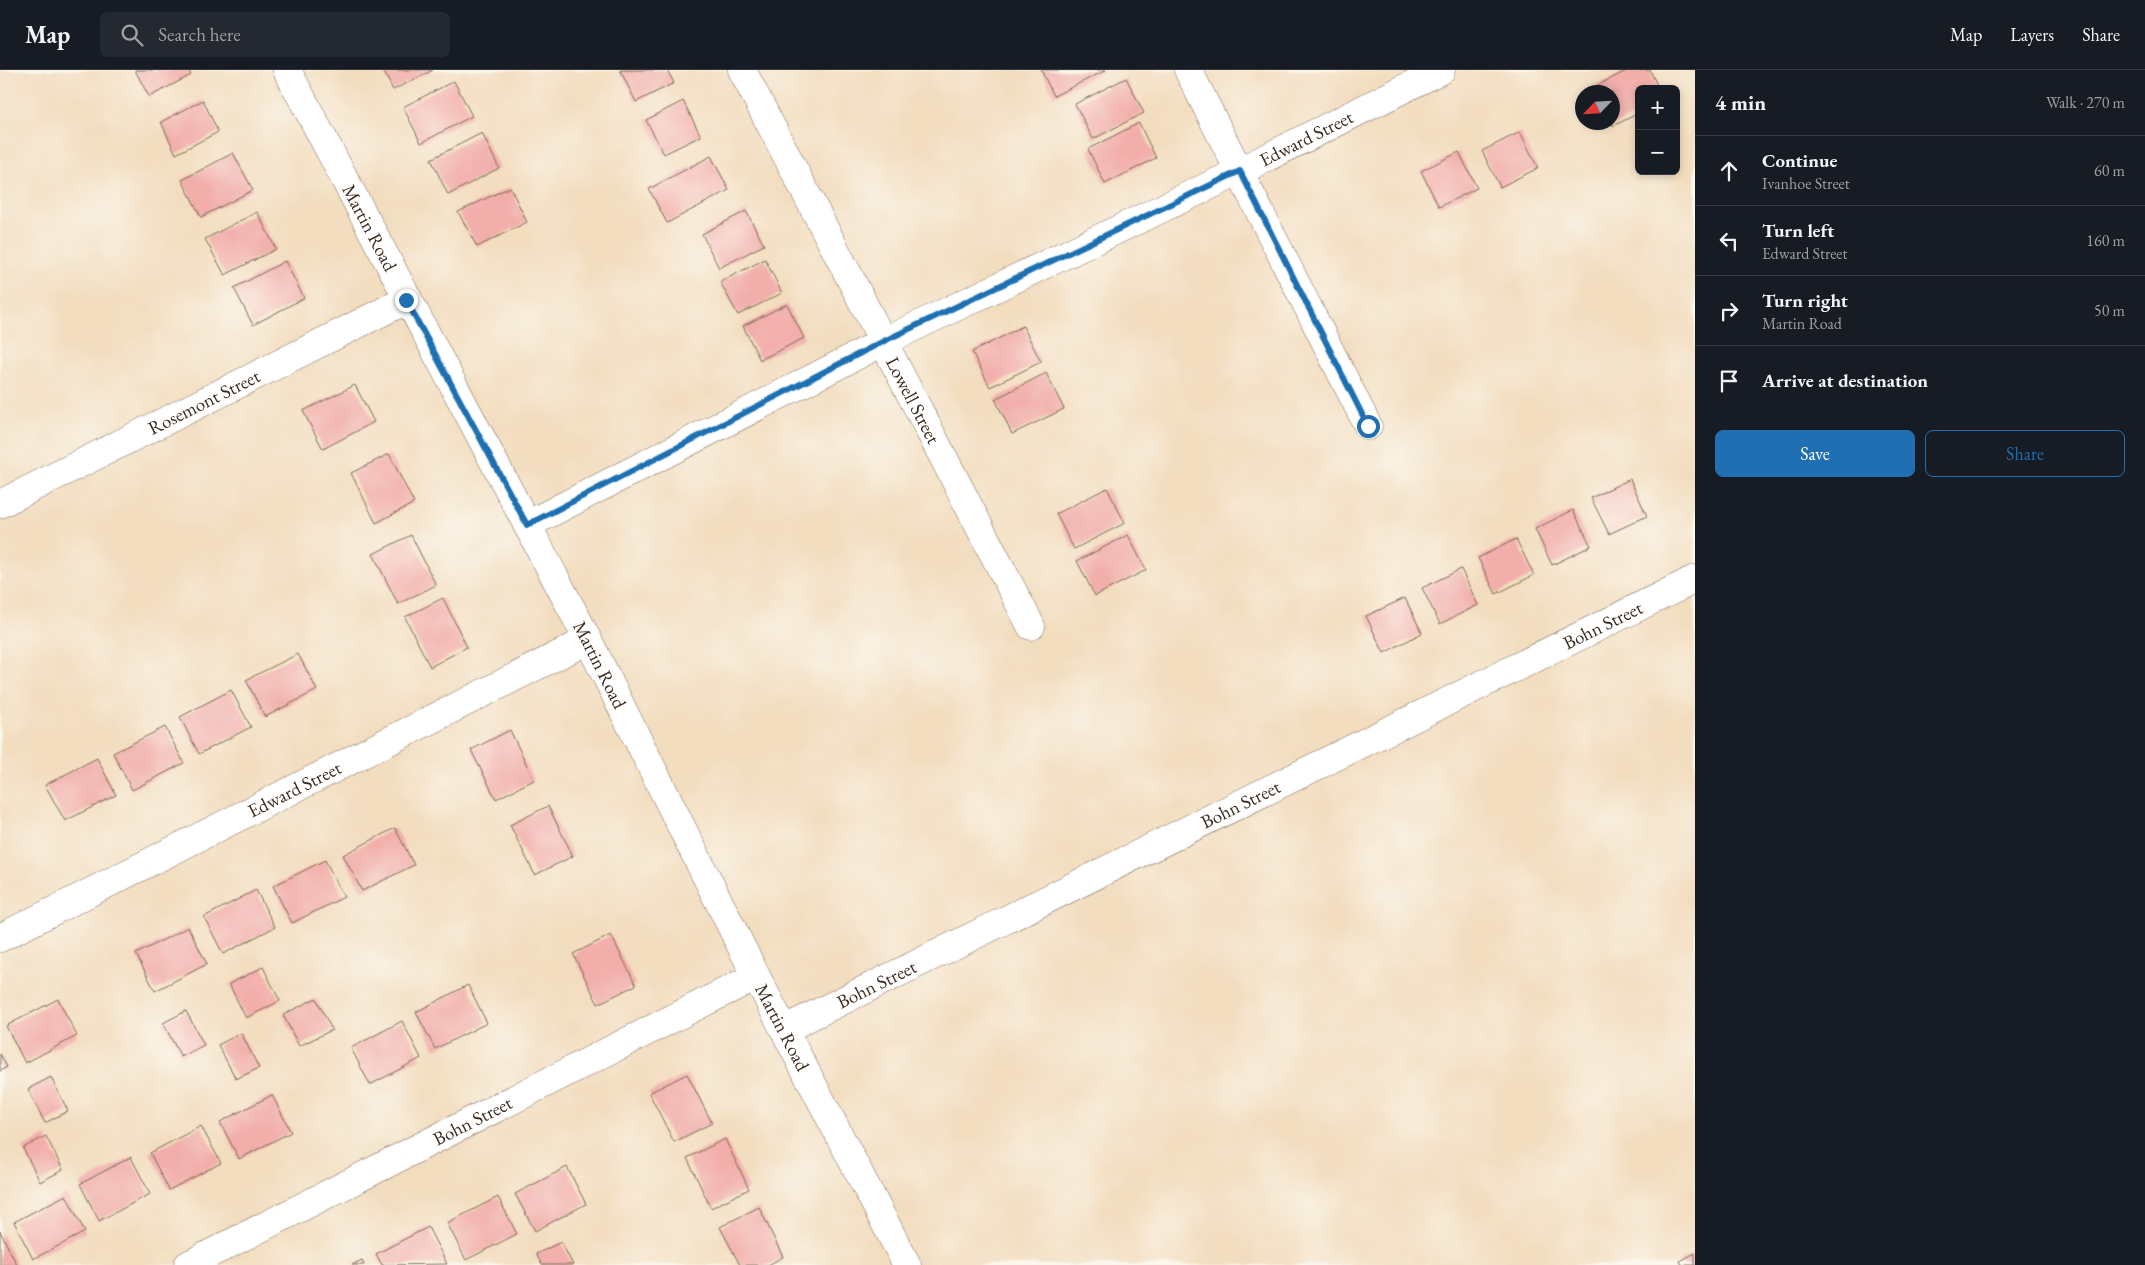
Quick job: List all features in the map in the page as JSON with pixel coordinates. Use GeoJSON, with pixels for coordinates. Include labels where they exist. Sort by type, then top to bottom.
{"type":"FeatureCollection","features":[{"type":"Feature","properties":{"kind":"street","name":"Martin Road"},"geometry":{"type":"LineString","coordinates":[[287,70],[406,300],[588,640],[756,976],[907,1265]]}},
{"type":"Feature","properties":{"kind":"street","name":"Lowell Street"},"geometry":{"type":"LineString","coordinates":[[742,70],[1031,626]]}},
{"type":"Feature","properties":{"kind":"street"},"geometry":{"type":"LineString","coordinates":[[1188,70],[1368,426]]}},
{"type":"Feature","properties":{"kind":"street","name":"Edward Street"},"geometry":{"type":"LineString","coordinates":[[527,525],[882,342],[1240,171],[1441,70]]}},
{"type":"Feature","properties":{"kind":"street","name":"Rosemont Street"},"geometry":{"type":"LineString","coordinates":[[0,504],[406,300]]}},
{"type":"Feature","properties":{"kind":"street","name":"Bohn Street"},"geometry":{"type":"LineString","coordinates":[[785,1030],[1695,579]]}},
{"type":"Feature","properties":{"kind":"street","name":"Edward Street"},"geometry":{"type":"LineString","coordinates":[[0,938],[588,640]]}},
{"type":"Feature","properties":{"kind":"street","name":"Bohn Street"},"geometry":{"type":"LineString","coordinates":[[188,1265],[756,976]]}},
{"type":"Feature","properties":{"kind":"building"},"geometry":{"type":"Polygon","coordinates":[[[135,70],[188,70],[191,75],[149,97],[135,70]]]}},
{"type":"Feature","properties":{"kind":"building"},"geometry":{"type":"Polygon","coordinates":[[[383,70],[433,70],[393,90],[383,70]]]}},
{"type":"Feature","properties":{"kind":"building"},"geometry":{"type":"Polygon","coordinates":[[[620,70],[667,70],[674,83],[636,102],[620,70]]]}},
{"type":"Feature","properties":{"kind":"building"},"geometry":{"type":"Polygon","coordinates":[[[1041,70],[1106,70],[1054,96],[1041,70]]]}},
{"type":"Feature","properties":{"kind":"building"},"geometry":{"type":"Polygon","coordinates":[[[1628,70],[1650,70],[1657,85],[1635,85],[1635,115],[1620,122],[1620,85],[1598,85],[1628,70]]]}},
{"type":"Feature","properties":{"kind":"building"},"geometry":{"type":"Polygon","coordinates":[[[1126,78],[1144,113],[1093,139],[1075,104],[1126,78]]]}},
{"type":"Feature","properties":{"kind":"building"},"geometry":{"type":"Polygon","coordinates":[[[454,81],[472,116],[421,143],[403,107],[454,81]]]}},
{"type":"Feature","properties":{"kind":"building"},"geometry":{"type":"Polygon","coordinates":[[[203,100],[218,132],[176,154],[161,122],[203,100]]]}},
{"type":"Feature","properties":{"kind":"building"},"geometry":{"type":"Polygon","coordinates":[[[683,101],[701,136],[664,154],[646,120],[683,101]]]}},
{"type":"Feature","properties":{"kind":"building"},"geometry":{"type":"Polygon","coordinates":[[[1139,123],[1156,158],[1105,184],[1088,149],[1139,123]]]}},
{"type":"Feature","properties":{"kind":"building"},"geometry":{"type":"Polygon","coordinates":[[[1520,132],[1538,168],[1500,187],[1482,151],[1520,132]]]}},
{"type":"Feature","properties":{"kind":"building"},"geometry":{"type":"Polygon","coordinates":[[[482,133],[499,168],[448,195],[431,159],[482,133]]]}},
{"type":"Feature","properties":{"kind":"building"},"geometry":{"type":"Polygon","coordinates":[[[1459,152],[1477,188],[1439,207],[1421,171],[1459,152]]]}},
{"type":"Feature","properties":{"kind":"building"},"geometry":{"type":"Polygon","coordinates":[[[233,153],[253,190],[201,217],[182,180],[233,153]]]}},
{"type":"Feature","properties":{"kind":"building"},"geometry":{"type":"Polygon","coordinates":[[[711,156],[729,190],[667,223],[649,189],[711,156]]]}},
{"type":"Feature","properties":{"kind":"building"},"geometry":{"type":"Polygon","coordinates":[[[510,187],[527,222],[477,247],[458,212],[510,187]]]}},
{"type":"Feature","properties":{"kind":"building"},"geometry":{"type":"Polygon","coordinates":[[[746,211],[764,245],[719,268],[702,234],[746,211]]]}},
{"type":"Feature","properties":{"kind":"building"},"geometry":{"type":"Polygon","coordinates":[[[257,212],[276,249],[225,275],[205,239],[257,212]]]}},
{"type":"Feature","properties":{"kind":"building"},"geometry":{"type":"Polygon","coordinates":[[[765,259],[782,293],[738,315],[720,282],[765,259]]]}},
{"type":"Feature","properties":{"kind":"building"},"geometry":{"type":"Polygon","coordinates":[[[285,261],[304,298],[253,325],[234,288],[285,261]]]}},
{"type":"Feature","properties":{"kind":"building"},"geometry":{"type":"Polygon","coordinates":[[[787,304],[804,338],[760,360],[743,326],[787,304]]]}},
{"type":"Feature","properties":{"kind":"building"},"geometry":{"type":"Polygon","coordinates":[[[1023,326],[1041,362],[990,387],[972,352],[1023,326]]]}},
{"type":"Feature","properties":{"kind":"building"},"geometry":{"type":"Polygon","coordinates":[[[1046,373],[1064,409],[1012,434],[995,399],[1046,373]]]}},
{"type":"Feature","properties":{"kind":"building"},"geometry":{"type":"Polygon","coordinates":[[[355,385],[374,422],[323,449],[303,411],[355,385]]]}},
{"type":"Feature","properties":{"kind":"building"},"geometry":{"type":"Polygon","coordinates":[[[389,454],[414,503],[376,523],[351,473],[389,454]]]}},
{"type":"Feature","properties":{"kind":"building"},"geometry":{"type":"Polygon","coordinates":[[[1630,479],[1647,516],[1609,534],[1591,498],[1630,479]]]}},
{"type":"Feature","properties":{"kind":"building"},"geometry":{"type":"Polygon","coordinates":[[[1107,488],[1125,523],[1074,549],[1056,514],[1107,488]]]}},
{"type":"Feature","properties":{"kind":"building"},"geometry":{"type":"Polygon","coordinates":[[[1573,510],[1591,546],[1552,565],[1535,529],[1573,510]]]}},
{"type":"Feature","properties":{"kind":"building"},"geometry":{"type":"Polygon","coordinates":[[[411,535],[436,585],[398,604],[373,554],[411,535]]]}},
{"type":"Feature","properties":{"kind":"building"},"geometry":{"type":"Polygon","coordinates":[[[1128,535],[1146,570],[1095,596],[1077,561],[1128,535]]]}},
{"type":"Feature","properties":{"kind":"building"},"geometry":{"type":"Polygon","coordinates":[[[1516,539],[1534,575],[1496,594],[1478,558],[1516,539]]]}},
{"type":"Feature","properties":{"kind":"building"},"geometry":{"type":"Polygon","coordinates":[[[1461,569],[1478,605],[1440,624],[1422,588],[1461,569]]]}},
{"type":"Feature","properties":{"kind":"building"},"geometry":{"type":"Polygon","coordinates":[[[443,598],[467,647],[430,667],[405,617],[443,598]]]}},
{"type":"Feature","properties":{"kind":"building"},"geometry":{"type":"Polygon","coordinates":[[[1405,598],[1422,633],[1384,653],[1366,616],[1405,598]]]}},
{"type":"Feature","properties":{"kind":"building"},"geometry":{"type":"Polygon","coordinates":[[[298,654],[317,690],[265,717],[246,680],[298,654]]]}},
{"type":"Feature","properties":{"kind":"building"},"geometry":{"type":"Polygon","coordinates":[[[231,690],[251,727],[199,754],[180,717],[231,690]]]}},
{"type":"Feature","properties":{"kind":"building"},"geometry":{"type":"Polygon","coordinates":[[[165,727],[184,763],[132,790],[113,753],[165,727]]]}},
{"type":"Feature","properties":{"kind":"building"},"geometry":{"type":"Polygon","coordinates":[[[510,730],[534,780],[496,799],[471,750],[510,730]]]}},
{"type":"Feature","properties":{"kind":"building"},"geometry":{"type":"Polygon","coordinates":[[[97,758],[116,795],[65,821],[45,785],[97,758]]]}},
{"type":"Feature","properties":{"kind":"building"},"geometry":{"type":"Polygon","coordinates":[[[548,806],[573,856],[535,875],[510,825],[548,806]]]}},
{"type":"Feature","properties":{"kind":"building"},"geometry":{"type":"Polygon","coordinates":[[[395,828],[414,865],[362,891],[343,855],[395,828]]]}},
{"type":"Feature","properties":{"kind":"building"},"geometry":{"type":"Polygon","coordinates":[[[325,860],[344,897],[292,923],[273,886],[325,860]]]}},
{"type":"Feature","properties":{"kind":"building"},"geometry":{"type":"Polygon","coordinates":[[[256,890],[275,927],[223,954],[204,917],[256,890]]]}},
{"type":"Feature","properties":{"kind":"building"},"geometry":{"type":"Polygon","coordinates":[[[188,927],[207,964],[155,991],[136,954],[188,927]]]}},
{"type":"Feature","properties":{"kind":"building"},"geometry":{"type":"Polygon","coordinates":[[[611,935],[636,985],[598,1004],[573,954],[611,935]]]}},
{"type":"Feature","properties":{"kind":"building"},"geometry":{"type":"Polygon","coordinates":[[[263,967],[280,1001],[246,1018],[229,984],[263,967]]]}},
{"type":"Feature","properties":{"kind":"building"},"geometry":{"type":"Polygon","coordinates":[[[468,985],[487,1023],[435,1049],[416,1012],[468,985]]]}},
{"type":"Feature","properties":{"kind":"building"},"geometry":{"type":"Polygon","coordinates":[[[316,998],[332,1030],[299,1046],[283,1015],[316,998]]]}},
{"type":"Feature","properties":{"kind":"building"},"geometry":{"type":"Polygon","coordinates":[[[58,999],[77,1036],[25,1063],[6,1026],[58,999]]]}},
{"type":"Feature","properties":{"kind":"building"},"geometry":{"type":"Polygon","coordinates":[[[186,1011],[204,1045],[181,1057],[163,1023],[186,1011]]]}},
{"type":"Feature","properties":{"kind":"building"},"geometry":{"type":"Polygon","coordinates":[[[402,1021],[421,1058],[370,1085],[351,1048],[402,1021]]]}},
{"type":"Feature","properties":{"kind":"building"},"geometry":{"type":"Polygon","coordinates":[[[241,1033],[259,1068],[236,1079],[218,1045],[241,1033]]]}},
{"type":"Feature","properties":{"kind":"building"},"geometry":{"type":"Polygon","coordinates":[[[0,1054],[7,1067],[0,1071],[0,1054]]]}},
{"type":"Feature","properties":{"kind":"building"},"geometry":{"type":"Polygon","coordinates":[[[687,1074],[712,1123],[674,1142],[649,1093],[687,1074]]]}},
{"type":"Feature","properties":{"kind":"building"},"geometry":{"type":"Polygon","coordinates":[[[51,1077],[68,1111],[45,1123],[28,1089],[51,1077]]]}},
{"type":"Feature","properties":{"kind":"building"},"geometry":{"type":"Polygon","coordinates":[[[272,1095],[291,1132],[239,1159],[220,1122],[272,1095]]]}},
{"type":"Feature","properties":{"kind":"building"},"geometry":{"type":"Polygon","coordinates":[[[201,1126],[221,1163],[169,1190],[150,1153],[201,1126]]]}},
{"type":"Feature","properties":{"kind":"building"},"geometry":{"type":"Polygon","coordinates":[[[46,1136],[63,1170],[40,1182],[23,1148],[46,1136]]]}},
{"type":"Feature","properties":{"kind":"building"},"geometry":{"type":"Polygon","coordinates":[[[725,1139],[749,1189],[711,1208],[687,1158],[725,1139]]]}},
{"type":"Feature","properties":{"kind":"building"},"geometry":{"type":"Polygon","coordinates":[[[131,1157],[150,1194],[99,1221],[80,1184],[131,1157]]]}},
{"type":"Feature","properties":{"kind":"building"},"geometry":{"type":"Polygon","coordinates":[[[567,1167],[586,1204],[535,1231],[515,1194],[567,1167]]]}},
{"type":"Feature","properties":{"kind":"building"},"geometry":{"type":"Polygon","coordinates":[[[66,1195],[85,1232],[33,1259],[14,1222],[66,1195]]]}},
{"type":"Feature","properties":{"kind":"building"},"geometry":{"type":"Polygon","coordinates":[[[498,1197],[517,1234],[466,1260],[447,1223],[498,1197]]]}},
{"type":"Feature","properties":{"kind":"building"},"geometry":{"type":"Polygon","coordinates":[[[759,1207],[783,1257],[768,1265],[740,1265],[720,1227],[759,1207]]]}},
{"type":"Feature","properties":{"kind":"building"},"geometry":{"type":"Polygon","coordinates":[[[428,1227],[447,1264],[382,1265],[376,1254],[428,1227]]]}},
{"type":"Feature","properties":{"kind":"building"},"geometry":{"type":"Polygon","coordinates":[[[0,1231],[17,1265],[0,1265],[0,1231]]]}},
{"type":"Feature","properties":{"kind":"building"},"geometry":{"type":"Polygon","coordinates":[[[561,1242],[573,1265],[542,1265],[536,1254],[561,1242]]]}},
{"type":"Feature","properties":{"kind":"building"},"geometry":{"type":"Polygon","coordinates":[[[1695,1253],[1695,1265],[1682,1265],[1680,1261],[1695,1253]]]}},
{"type":"Feature","properties":{"kind":"building"},"geometry":{"type":"Polygon","coordinates":[[[362,1260],[364,1265],[352,1265],[362,1260]]]}},
{"type":"Feature","properties":{"kind":"route"},"geometry":{"type":"LineString","coordinates":[[406,300],[527,525],[882,342],[1240,171],[1368,426]]}}]}
